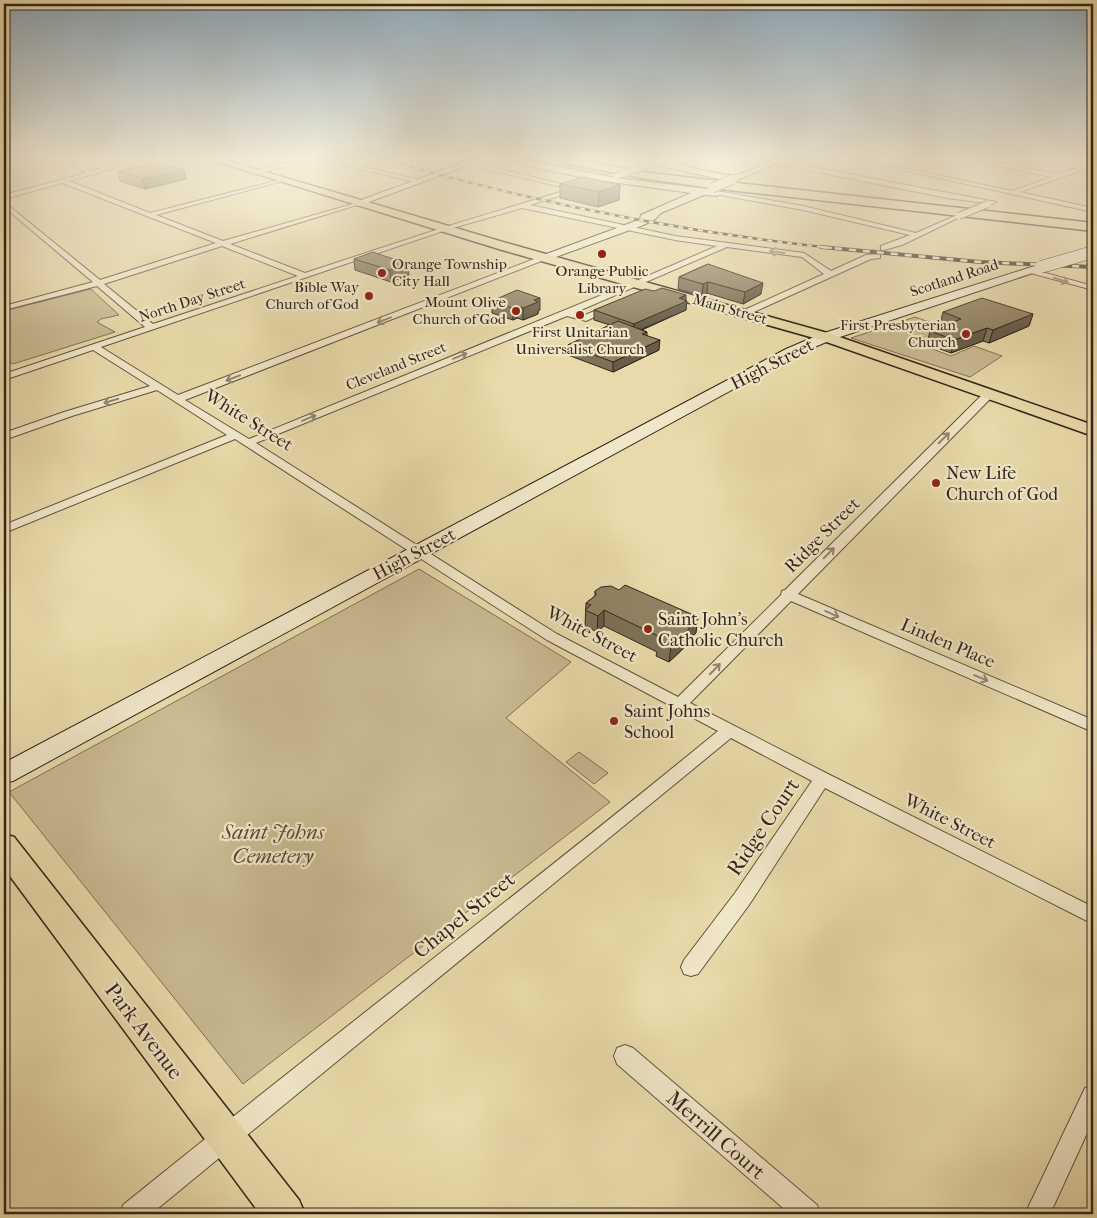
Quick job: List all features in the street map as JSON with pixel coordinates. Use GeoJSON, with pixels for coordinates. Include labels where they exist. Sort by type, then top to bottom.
{"type":"FeatureCollection","features":[{"type":"Feature","properties":{"kind":"highway"},"geometry":{"type":"LineString","coordinates":[[982,217],[1093,228]]}},
{"type":"Feature","properties":{"kind":"highway"},"geometry":{"type":"LineString","coordinates":[[996,217],[1093,228]]}},
{"type":"Feature","properties":{"kind":"highway"},"geometry":{"type":"LineString","coordinates":[[1063,217],[1093,220]]}},
{"type":"Feature","properties":{"kind":"highway"},"geometry":{"type":"LineString","coordinates":[[1071,217],[1093,220]]}},
{"type":"Feature","properties":{"kind":"main road","name":"Main Street"},"geometry":{"type":"LineString","coordinates":[[402,217],[826,337],[1093,431]]}},
{"type":"Feature","properties":{"kind":"main road"},"geometry":{"type":"LineString","coordinates":[[545,258],[652,217]]}},
{"type":"Feature","properties":{"kind":"main road","name":"Scotland Road"},"geometry":{"type":"LineString","coordinates":[[826,337],[1093,252]]}},
{"type":"Feature","properties":{"kind":"main road","name":"High Street"},"geometry":{"type":"LineString","coordinates":[[4,774],[791,352],[826,337]]}},
{"type":"Feature","properties":{"kind":"main road","name":"Park Avenue"},"geometry":{"type":"LineString","coordinates":[[4,846],[285,1214]]}},
{"type":"Feature","properties":{"kind":"street"},"geometry":{"type":"LineString","coordinates":[[19,217],[152,328]]}},
{"type":"Feature","properties":{"kind":"street"},"geometry":{"type":"LineString","coordinates":[[155,217],[306,276]]}},
{"type":"Feature","properties":{"kind":"street"},"geometry":{"type":"LineString","coordinates":[[4,308],[99,284],[221,244],[314,217]]}},
{"type":"Feature","properties":{"kind":"street","name":"North Day Street"},"geometry":{"type":"LineString","coordinates":[[4,377],[484,217]]}},
{"type":"Feature","properties":{"kind":"street"},"geometry":{"type":"LineString","coordinates":[[577,217],[675,238],[804,255],[829,274]]}},
{"type":"Feature","properties":{"kind":"street"},"geometry":{"type":"LineString","coordinates":[[841,217],[917,235]]}},
{"type":"Feature","properties":{"kind":"street"},"geometry":{"type":"LineString","coordinates":[[888,248],[958,217]]}},
{"type":"Feature","properties":{"kind":"street","name":"Cleveland Street"},"geometry":{"type":"LineString","coordinates":[[248,443],[607,296],[725,245]]}},
{"type":"Feature","properties":{"kind":"street"},"geometry":{"type":"LineString","coordinates":[[745,313],[872,256]]}},
{"type":"Feature","properties":{"kind":"street"},"geometry":{"type":"LineString","coordinates":[[178,399],[545,258]]}},
{"type":"Feature","properties":{"kind":"street"},"geometry":{"type":"LineString","coordinates":[[1035,269],[1093,288]]}},
{"type":"Feature","properties":{"kind":"street"},"geometry":{"type":"LineString","coordinates":[[566,313],[586,318],[622,303],[607,296]]}},
{"type":"Feature","properties":{"kind":"street","name":"White Street"},"geometry":{"type":"LineString","coordinates":[[94,347],[236,435],[552,637],[822,779],[1093,916]]}},
{"type":"Feature","properties":{"kind":"street"},"geometry":{"type":"LineString","coordinates":[[4,437],[68,414],[157,386]]}},
{"type":"Feature","properties":{"kind":"street","name":"Ridge Street"},"geometry":{"type":"LineString","coordinates":[[680,703],[989,394]]}},
{"type":"Feature","properties":{"kind":"street"},"geometry":{"type":"LineString","coordinates":[[4,529],[236,435]]}},
{"type":"Feature","properties":{"kind":"street","name":"Linden Place"},"geometry":{"type":"LineString","coordinates":[[788,594],[1093,726]]}},
{"type":"Feature","properties":{"kind":"street","name":"Chapel Street"},"geometry":{"type":"LineString","coordinates":[[132,1214],[730,730]]}},
{"type":"Feature","properties":{"kind":"street","name":"Ridge Court"},"geometry":{"type":"LineString","coordinates":[[691,967],[742,899],[822,779]]}},
{"type":"Feature","properties":{"kind":"street","name":"Merrill Court"},"geometry":{"type":"LineString","coordinates":[[625,1056],[808,1214]]}},
{"type":"Feature","properties":{"kind":"street"},"geometry":{"type":"LineString","coordinates":[[1037,1214],[1093,1096]]}},
{"type":"Feature","properties":{"kind":"green space"},"geometry":{"type":"Polygon","coordinates":[[[91,289],[119,315],[101,319],[97,322],[115,332],[13,364],[4,359],[4,311],[91,289]]]}},
{"type":"Feature","properties":{"kind":"green space"},"geometry":{"type":"Polygon","coordinates":[[[915,317],[955,331],[922,345],[951,356],[974,346],[1002,356],[970,377],[851,338],[915,317]]]}},
{"type":"Feature","properties":{"kind":"green space","name":"Saint Johns Cemetery"},"geometry":{"type":"Polygon","coordinates":[[[419,569],[571,662],[506,718],[610,802],[243,1084],[9,792],[419,569]]]}},
{"type":"Feature","properties":{"kind":"green space"},"geometry":{"type":"Polygon","coordinates":[[[579,752],[608,773],[594,784],[566,762],[579,752]]]}},
{"type":"Feature","properties":{"kind":"building"},"geometry":{"type":"Polygon","coordinates":[[[373,252],[408,264],[390,270],[354,259],[373,252]]]}},
{"type":"Feature","properties":{"kind":"building"},"geometry":{"type":"Polygon","coordinates":[[[708,264],[763,283],[745,292],[708,282],[703,284],[679,277],[708,264]]]}},
{"type":"Feature","properties":{"kind":"building"},"geometry":{"type":"Polygon","coordinates":[[[662,288],[686,295],[679,298],[687,301],[634,324],[594,310],[645,289],[654,291],[662,288]]]}},
{"type":"Feature","properties":{"kind":"building"},"geometry":{"type":"Polygon","coordinates":[[[517,290],[540,298],[534,300],[538,302],[523,308],[517,306],[512,308],[492,301],[517,290]]]}},
{"type":"Feature","properties":{"kind":"building"},"geometry":{"type":"Polygon","coordinates":[[[982,298],[1033,314],[993,330],[987,328],[954,340],[930,331],[961,319],[943,312],[982,298]]]}},
{"type":"Feature","properties":{"kind":"building"},"geometry":{"type":"Polygon","coordinates":[[[618,321],[647,332],[642,334],[660,340],[613,362],[568,345],[618,321]]]}},
{"type":"Feature","properties":{"kind":"building"},"geometry":{"type":"Polygon","coordinates":[[[625,585],[698,617],[687,627],[690,628],[671,646],[658,640],[660,637],[604,610],[598,616],[585,610],[591,605],[586,603],[596,595],[595,591],[601,587],[611,586],[619,590],[625,585]]]}},
{"type":"Feature","properties":{"kind":"tunnel"},"geometry":{"type":"LineString","coordinates":[[869,255],[884,248]]}},
{"type":"Feature","properties":{"kind":"railway"},"geometry":{"type":"LineString","coordinates":[[623,217],[719,233],[832,248]]}},
{"type":"Feature","properties":{"kind":"railway"},"geometry":{"type":"LineString","coordinates":[[821,247],[980,262],[1093,267]]}},
{"type":"Feature","properties":{"kind":"place","name":"Orange Public Library"},"geometry":{"type":"Point","coordinates":[602,254]}},
{"type":"Feature","properties":{"kind":"place","name":"Orange Township City Hall"},"geometry":{"type":"Point","coordinates":[382,273]}},
{"type":"Feature","properties":{"kind":"place","name":"Bible Way Church of God"},"geometry":{"type":"Point","coordinates":[369,296]}},
{"type":"Feature","properties":{"kind":"place","name":"Mount Olive Church of God"},"geometry":{"type":"Point","coordinates":[516,311]}},
{"type":"Feature","properties":{"kind":"place","name":"First Unitarian Universalist Church"},"geometry":{"type":"Point","coordinates":[580,315]}},
{"type":"Feature","properties":{"kind":"place","name":"First Presbyterian Church"},"geometry":{"type":"Point","coordinates":[966,334]}},
{"type":"Feature","properties":{"kind":"place","name":"New Life Church of God"},"geometry":{"type":"Point","coordinates":[936,483]}},
{"type":"Feature","properties":{"kind":"place","name":"Saint John's Catholic Church"},"geometry":{"type":"Point","coordinates":[648,629]}},
{"type":"Feature","properties":{"kind":"place","name":"Saint Johns School"},"geometry":{"type":"Point","coordinates":[614,721]}}]}
